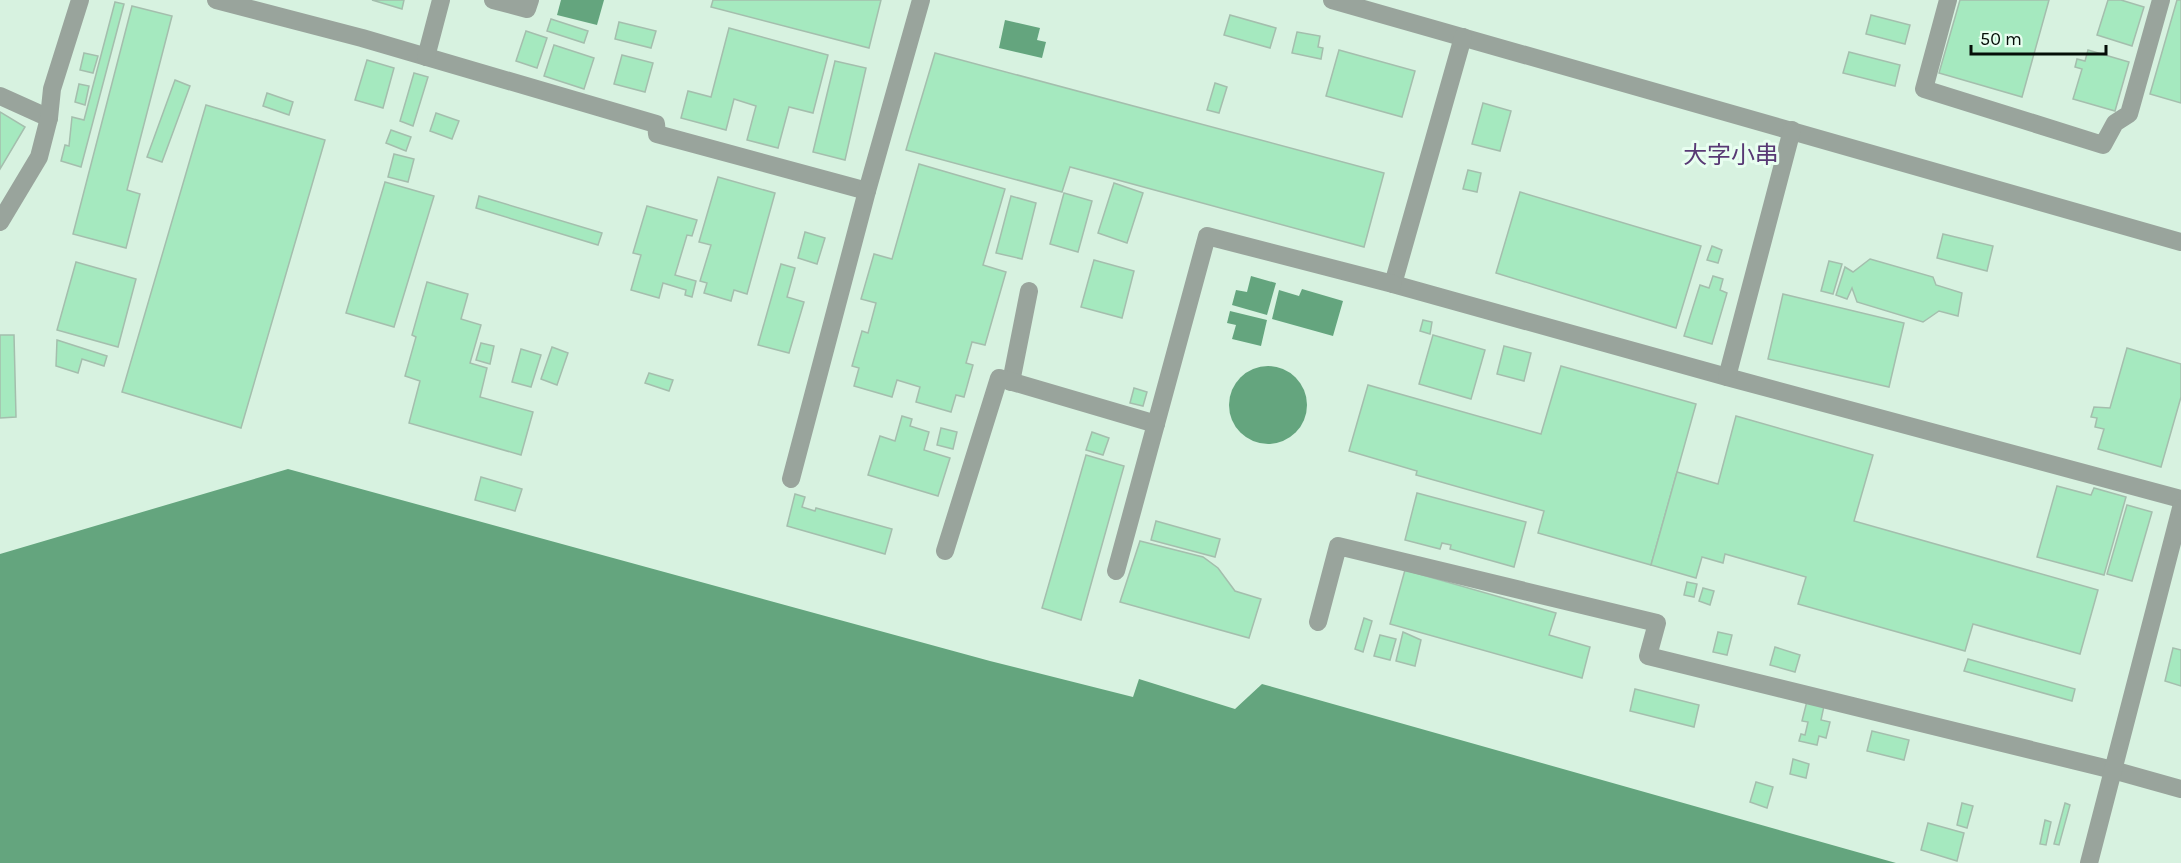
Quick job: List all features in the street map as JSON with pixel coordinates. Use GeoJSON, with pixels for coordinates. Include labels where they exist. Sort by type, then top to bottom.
{"type":"FeatureCollection","features":[{"type":"Feature","properties":{"kind":"lane"},"geometry":{"type":"LineString","coordinates":[[0,222],[39,157],[49,118],[52,90],[80,0]]}},
{"type":"Feature","properties":{"kind":"lane"},"geometry":{"type":"LineString","coordinates":[[216,0],[426,57],[656,124],[657,134],[867,191]]}},
{"type":"Feature","properties":{"kind":"lane"},"geometry":{"type":"LineString","coordinates":[[426,57],[441,0]]}},
{"type":"Feature","properties":{"kind":"lane"},"geometry":{"type":"LineString","coordinates":[[493,0],[527,9],[530,0]]}},
{"type":"Feature","properties":{"kind":"lane"},"geometry":{"type":"LineString","coordinates":[[791,479],[867,191],[921,0]]}},
{"type":"Feature","properties":{"kind":"lane"},"geometry":{"type":"LineString","coordinates":[[1332,0],[2181,242]]}},
{"type":"Feature","properties":{"kind":"lane"},"geometry":{"type":"LineString","coordinates":[[1948,0],[1924,89],[2103,145],[2115,123],[2129,114],[2161,0]]}},
{"type":"Feature","properties":{"kind":"lane"},"geometry":{"type":"LineString","coordinates":[[1393,284],[1463,37]]}},
{"type":"Feature","properties":{"kind":"lane"},"geometry":{"type":"LineString","coordinates":[[0,96],[49,118]]}},
{"type":"Feature","properties":{"kind":"lane"},"geometry":{"type":"LineString","coordinates":[[1728,378],[1792,130]]}},
{"type":"Feature","properties":{"kind":"lane"},"geometry":{"type":"LineString","coordinates":[[1116,571],[1207,236],[1393,284],[1728,378],[2181,499]]}},
{"type":"Feature","properties":{"kind":"lane"},"geometry":{"type":"LineString","coordinates":[[1011,382],[1029,291]]}},
{"type":"Feature","properties":{"kind":"lane"},"geometry":{"type":"LineString","coordinates":[[945,551],[999,378],[1156,424]]}},
{"type":"Feature","properties":{"kind":"lane"},"geometry":{"type":"LineString","coordinates":[[2089,863],[2181,508]]}},
{"type":"Feature","properties":{"kind":"lane"},"geometry":{"type":"LineString","coordinates":[[1318,622],[1338,546],[1657,623],[1648,656],[2114,770],[2181,789]]}},
{"type":"Feature","properties":{"kind":"shaded area"},"geometry":{"type":"Polygon","coordinates":[[[561,0],[604,0],[597,25],[557,15],[561,0]]]}},
{"type":"Feature","properties":{"kind":"shaded area"},"geometry":{"type":"Polygon","coordinates":[[[1005,20],[1040,28],[1037,40],[1046,42],[1042,58],[999,48],[1005,20]]]}},
{"type":"Feature","properties":{"kind":"shaded area"},"geometry":{"type":"Polygon","coordinates":[[[1251,276],[1276,283],[1267,315],[1232,305],[1236,290],[1247,292],[1251,276]]]}},
{"type":"Feature","properties":{"kind":"shaded area"},"geometry":{"type":"Polygon","coordinates":[[[1302,289],[1343,301],[1333,336],[1272,319],[1279,290],[1299,296],[1302,289]]]}},
{"type":"Feature","properties":{"kind":"shaded area"},"geometry":{"type":"Polygon","coordinates":[[[1230,311],[1267,320],[1261,346],[1232,339],[1236,325],[1227,323],[1230,311]]]}},
{"type":"Feature","properties":{"kind":"shaded area"},"geometry":{"type":"Polygon","coordinates":[[[1268,366],[1283,369],[1295,378],[1304,390],[1307,405],[1304,420],[1295,432],[1283,441],[1268,444],[1253,441],[1241,432],[1232,420],[1229,405],[1232,390],[1241,378],[1253,369],[1268,366]]]}},
{"type":"Feature","properties":{"kind":"shaded area"},"geometry":{"type":"Polygon","coordinates":[[[288,469],[990,661],[1133,697],[1139,679],[1235,709],[1262,684],[1896,863],[0,863],[0,554],[288,469]]]}},
{"type":"Feature","properties":{"kind":"building"},"geometry":{"type":"Polygon","coordinates":[[[372,0],[404,0],[402,9],[372,0]]]}},
{"type":"Feature","properties":{"kind":"building"},"geometry":{"type":"Polygon","coordinates":[[[713,0],[881,0],[869,48],[711,7],[713,0]]]}},
{"type":"Feature","properties":{"kind":"building"},"geometry":{"type":"Polygon","coordinates":[[[1960,0],[2049,0],[2022,97],[1939,73],[1960,0]]]}},
{"type":"Feature","properties":{"kind":"building"},"geometry":{"type":"Polygon","coordinates":[[[2108,0],[2121,0],[2144,7],[2132,46],[2097,35],[2108,0]]]}},
{"type":"Feature","properties":{"kind":"building"},"geometry":{"type":"Polygon","coordinates":[[[2177,0],[2181,0],[2181,103],[2150,94],[2177,0]]]}},
{"type":"Feature","properties":{"kind":"building"},"geometry":{"type":"Polygon","coordinates":[[[115,2],[124,4],[81,167],[61,161],[65,145],[69,146],[72,117],[84,120],[115,2]]]}},
{"type":"Feature","properties":{"kind":"building"},"geometry":{"type":"Polygon","coordinates":[[[132,6],[172,16],[127,190],[140,194],[126,248],[73,234],[132,6]]]}},
{"type":"Feature","properties":{"kind":"building"},"geometry":{"type":"Polygon","coordinates":[[[1230,15],[1276,28],[1270,48],[1224,35],[1230,15]]]}},
{"type":"Feature","properties":{"kind":"building"},"geometry":{"type":"Polygon","coordinates":[[[1871,15],[1910,25],[1905,44],[1866,34],[1871,15]]]}},
{"type":"Feature","properties":{"kind":"building"},"geometry":{"type":"Polygon","coordinates":[[[551,19],[588,31],[584,43],[547,31],[551,19]]]}},
{"type":"Feature","properties":{"kind":"building"},"geometry":{"type":"Polygon","coordinates":[[[619,22],[656,31],[651,48],[615,39],[619,22]]]}},
{"type":"Feature","properties":{"kind":"building"},"geometry":{"type":"Polygon","coordinates":[[[729,28],[828,55],[813,113],[789,107],[778,148],[747,140],[756,106],[734,99],[726,130],[681,118],[688,91],[711,97],[729,28]]]}},
{"type":"Feature","properties":{"kind":"building"},"geometry":{"type":"Polygon","coordinates":[[[526,31],[547,38],[537,68],[516,61],[526,31]]]}},
{"type":"Feature","properties":{"kind":"building"},"geometry":{"type":"Polygon","coordinates":[[[1297,32],[1320,36],[1318,47],[1323,48],[1321,59],[1292,53],[1297,32]]]}},
{"type":"Feature","properties":{"kind":"building"},"geometry":{"type":"Polygon","coordinates":[[[554,45],[594,58],[584,89],[544,76],[554,45]]]}},
{"type":"Feature","properties":{"kind":"building"},"geometry":{"type":"Polygon","coordinates":[[[1339,50],[1415,71],[1402,117],[1326,96],[1339,50]]]}},
{"type":"Feature","properties":{"kind":"building"},"geometry":{"type":"Polygon","coordinates":[[[2088,50],[2129,62],[2115,111],[2073,99],[2082,69],[2075,67],[2077,59],[2085,61],[2088,50]]]}},
{"type":"Feature","properties":{"kind":"building"},"geometry":{"type":"Polygon","coordinates":[[[1849,52],[1900,65],[1895,86],[1843,73],[1849,52]]]}},
{"type":"Feature","properties":{"kind":"building"},"geometry":{"type":"Polygon","coordinates":[[[84,53],[98,56],[93,73],[80,70],[84,53]]]}},
{"type":"Feature","properties":{"kind":"building"},"geometry":{"type":"Polygon","coordinates":[[[935,53],[1384,173],[1364,247],[1070,167],[1062,192],[906,150],[935,53]]]}},
{"type":"Feature","properties":{"kind":"building"},"geometry":{"type":"Polygon","coordinates":[[[622,55],[653,63],[645,92],[614,84],[622,55]]]}},
{"type":"Feature","properties":{"kind":"building"},"geometry":{"type":"Polygon","coordinates":[[[367,60],[394,68],[383,108],[355,100],[367,60]]]}},
{"type":"Feature","properties":{"kind":"building"},"geometry":{"type":"Polygon","coordinates":[[[835,61],[866,68],[845,160],[813,152],[835,61]]]}},
{"type":"Feature","properties":{"kind":"building"},"geometry":{"type":"Polygon","coordinates":[[[414,73],[428,77],[413,126],[400,121],[414,73]]]}},
{"type":"Feature","properties":{"kind":"building"},"geometry":{"type":"Polygon","coordinates":[[[175,80],[190,86],[162,162],[147,157],[175,80]]]}},
{"type":"Feature","properties":{"kind":"building"},"geometry":{"type":"Polygon","coordinates":[[[1215,83],[1227,87],[1219,113],[1207,110],[1215,83]]]}},
{"type":"Feature","properties":{"kind":"building"},"geometry":{"type":"Polygon","coordinates":[[[79,84],[89,86],[85,105],[75,102],[79,84]]]}},
{"type":"Feature","properties":{"kind":"building"},"geometry":{"type":"Polygon","coordinates":[[[267,93],[293,102],[289,115],[263,106],[267,93]]]}},
{"type":"Feature","properties":{"kind":"building"},"geometry":{"type":"Polygon","coordinates":[[[1483,103],[1511,111],[1500,151],[1472,144],[1483,103]]]}},
{"type":"Feature","properties":{"kind":"building"},"geometry":{"type":"Polygon","coordinates":[[[206,105],[325,140],[241,428],[122,392],[206,105]]]}},
{"type":"Feature","properties":{"kind":"building"},"geometry":{"type":"Polygon","coordinates":[[[0,112],[25,127],[0,169],[0,112]]]}},
{"type":"Feature","properties":{"kind":"building"},"geometry":{"type":"Polygon","coordinates":[[[436,113],[459,121],[452,139],[430,131],[436,113]]]}},
{"type":"Feature","properties":{"kind":"building"},"geometry":{"type":"Polygon","coordinates":[[[391,130],[411,137],[406,151],[386,143],[391,130]]]}},
{"type":"Feature","properties":{"kind":"building"},"geometry":{"type":"Polygon","coordinates":[[[394,154],[414,159],[408,182],[388,177],[394,154]]]}},
{"type":"Feature","properties":{"kind":"building"},"geometry":{"type":"Polygon","coordinates":[[[919,164],[1005,189],[983,265],[1006,272],[985,345],[972,342],[966,363],[973,365],[964,397],[956,395],[951,412],[916,402],[920,387],[897,380],[892,397],[854,386],[859,368],[852,366],[862,331],[868,333],[876,303],[861,299],[874,254],[892,259],[919,164]]]}},
{"type":"Feature","properties":{"kind":"building"},"geometry":{"type":"Polygon","coordinates":[[[1468,170],[1481,173],[1477,192],[1463,189],[1468,170]]]}},
{"type":"Feature","properties":{"kind":"building"},"geometry":{"type":"Polygon","coordinates":[[[718,177],[775,193],[747,294],[734,290],[731,301],[704,293],[707,283],[700,281],[711,245],[699,242],[718,177]]]}},
{"type":"Feature","properties":{"kind":"building"},"geometry":{"type":"Polygon","coordinates":[[[385,182],[434,196],[394,327],[346,313],[385,182]]]}},
{"type":"Feature","properties":{"kind":"building"},"geometry":{"type":"Polygon","coordinates":[[[1114,183],[1143,193],[1127,243],[1098,233],[1114,183]]]}},
{"type":"Feature","properties":{"kind":"building"},"geometry":{"type":"Polygon","coordinates":[[[1520,192],[1701,246],[1676,328],[1496,273],[1520,192]]]}},
{"type":"Feature","properties":{"kind":"building"},"geometry":{"type":"Polygon","coordinates":[[[1064,193],[1092,201],[1078,252],[1050,244],[1064,193]]]}},
{"type":"Feature","properties":{"kind":"building"},"geometry":{"type":"Polygon","coordinates":[[[479,196],[602,233],[598,245],[476,208],[479,196]]]}},
{"type":"Feature","properties":{"kind":"building"},"geometry":{"type":"Polygon","coordinates":[[[1011,196],[1036,203],[1022,259],[996,253],[1011,196]]]}},
{"type":"Feature","properties":{"kind":"building"},"geometry":{"type":"Polygon","coordinates":[[[647,206],[697,220],[692,236],[687,235],[675,275],[696,281],[692,297],[685,295],[686,290],[663,283],[659,298],[631,290],[641,255],[633,253],[647,206]]]}},
{"type":"Feature","properties":{"kind":"building"},"geometry":{"type":"Polygon","coordinates":[[[805,232],[825,238],[817,264],[798,258],[805,232]]]}},
{"type":"Feature","properties":{"kind":"building"},"geometry":{"type":"Polygon","coordinates":[[[1943,234],[1993,246],[1987,271],[1937,258],[1943,234]]]}},
{"type":"Feature","properties":{"kind":"building"},"geometry":{"type":"Polygon","coordinates":[[[1712,246],[1722,250],[1718,263],[1707,260],[1712,246]]]}},
{"type":"Feature","properties":{"kind":"building"},"geometry":{"type":"Polygon","coordinates":[[[1870,259],[1933,277],[1936,285],[1962,293],[1958,316],[1939,311],[1923,322],[1857,302],[1852,288],[1847,299],[1836,295],[1845,267],[1853,272],[1870,259]]]}},
{"type":"Feature","properties":{"kind":"building"},"geometry":{"type":"Polygon","coordinates":[[[1094,260],[1134,271],[1122,318],[1081,307],[1094,260]]]}},
{"type":"Feature","properties":{"kind":"building"},"geometry":{"type":"Polygon","coordinates":[[[1829,261],[1842,264],[1833,294],[1821,291],[1829,261]]]}},
{"type":"Feature","properties":{"kind":"building"},"geometry":{"type":"Polygon","coordinates":[[[76,262],[136,279],[118,347],[57,330],[76,262]]]}},
{"type":"Feature","properties":{"kind":"building"},"geometry":{"type":"Polygon","coordinates":[[[781,264],[795,268],[787,297],[804,302],[789,353],[758,345],[781,264]]]}},
{"type":"Feature","properties":{"kind":"building"},"geometry":{"type":"Polygon","coordinates":[[[1713,276],[1723,279],[1720,290],[1727,293],[1712,344],[1684,336],[1700,285],[1709,288],[1713,276]]]}},
{"type":"Feature","properties":{"kind":"building"},"geometry":{"type":"Polygon","coordinates":[[[427,282],[468,294],[461,319],[481,325],[470,363],[487,368],[480,397],[533,412],[521,455],[409,423],[420,381],[405,376],[416,337],[412,335],[427,282]]]}},
{"type":"Feature","properties":{"kind":"building"},"geometry":{"type":"Polygon","coordinates":[[[1783,294],[1904,323],[1889,387],[1768,359],[1783,294]]]}},
{"type":"Feature","properties":{"kind":"building"},"geometry":{"type":"Polygon","coordinates":[[[1423,320],[1432,322],[1430,334],[1420,331],[1423,320]]]}},
{"type":"Feature","properties":{"kind":"building"},"geometry":{"type":"Polygon","coordinates":[[[0,335],[14,335],[16,417],[0,418],[0,335]]]}},
{"type":"Feature","properties":{"kind":"building"},"geometry":{"type":"Polygon","coordinates":[[[1433,335],[1485,350],[1471,399],[1419,384],[1433,335]]]}},
{"type":"Feature","properties":{"kind":"building"},"geometry":{"type":"Polygon","coordinates":[[[57,340],[107,356],[104,366],[82,359],[78,373],[56,366],[57,340]]]}},
{"type":"Feature","properties":{"kind":"building"},"geometry":{"type":"Polygon","coordinates":[[[481,343],[494,346],[490,364],[476,360],[481,343]]]}},
{"type":"Feature","properties":{"kind":"building"},"geometry":{"type":"Polygon","coordinates":[[[1504,346],[1531,353],[1524,381],[1497,374],[1504,346]]]}},
{"type":"Feature","properties":{"kind":"building"},"geometry":{"type":"Polygon","coordinates":[[[552,347],[568,353],[557,385],[541,379],[552,347]]]}},
{"type":"Feature","properties":{"kind":"building"},"geometry":{"type":"Polygon","coordinates":[[[2127,348],[2181,364],[2181,397],[2161,467],[2098,449],[2104,429],[2095,427],[2097,418],[2091,417],[2094,407],[2110,408],[2127,348]]]}},
{"type":"Feature","properties":{"kind":"building"},"geometry":{"type":"Polygon","coordinates":[[[521,349],[541,355],[531,387],[512,382],[521,349]]]}},
{"type":"Feature","properties":{"kind":"building"},"geometry":{"type":"Polygon","coordinates":[[[1561,366],[1696,404],[1651,565],[1538,533],[1544,511],[1416,475],[1417,471],[1349,451],[1368,385],[1541,434],[1561,366]]]}},
{"type":"Feature","properties":{"kind":"building"},"geometry":{"type":"Polygon","coordinates":[[[649,373],[673,380],[669,391],[645,383],[649,373]]]}},
{"type":"Feature","properties":{"kind":"building"},"geometry":{"type":"Polygon","coordinates":[[[1134,388],[1147,392],[1143,406],[1130,403],[1134,388]]]}},
{"type":"Feature","properties":{"kind":"building"},"geometry":{"type":"Polygon","coordinates":[[[902,416],[912,419],[910,426],[929,432],[924,450],[950,458],[938,496],[868,475],[880,436],[895,441],[902,416]]]}},
{"type":"Feature","properties":{"kind":"building"},"geometry":{"type":"Polygon","coordinates":[[[1736,416],[1873,455],[1854,521],[2098,590],[2080,654],[1973,624],[1965,651],[1798,604],[1806,577],[1725,554],[1723,563],[1702,557],[1696,578],[1651,565],[1677,472],[1718,484],[1736,416]]]}},
{"type":"Feature","properties":{"kind":"building"},"geometry":{"type":"Polygon","coordinates":[[[941,428],[957,432],[953,449],[937,445],[941,428]]]}},
{"type":"Feature","properties":{"kind":"building"},"geometry":{"type":"Polygon","coordinates":[[[1092,432],[1109,438],[1103,455],[1086,450],[1092,432]]]}},
{"type":"Feature","properties":{"kind":"building"},"geometry":{"type":"Polygon","coordinates":[[[1086,455],[1124,466],[1081,620],[1042,608],[1086,455]]]}},
{"type":"Feature","properties":{"kind":"building"},"geometry":{"type":"Polygon","coordinates":[[[481,477],[522,489],[515,511],[475,500],[481,477]]]}},
{"type":"Feature","properties":{"kind":"building"},"geometry":{"type":"Polygon","coordinates":[[[2057,486],[2091,495],[2094,488],[2126,497],[2104,575],[2037,557],[2057,486]]]}},
{"type":"Feature","properties":{"kind":"building"},"geometry":{"type":"Polygon","coordinates":[[[1417,493],[1526,522],[1514,567],[1450,549],[1451,545],[1442,543],[1440,549],[1405,540],[1417,493]]]}},
{"type":"Feature","properties":{"kind":"building"},"geometry":{"type":"Polygon","coordinates":[[[795,494],[805,497],[802,507],[815,511],[816,508],[892,529],[885,554],[787,526],[795,494]]]}},
{"type":"Feature","properties":{"kind":"building"},"geometry":{"type":"Polygon","coordinates":[[[2127,505],[2152,512],[2132,581],[2107,574],[2127,505]]]}},
{"type":"Feature","properties":{"kind":"building"},"geometry":{"type":"Polygon","coordinates":[[[1156,521],[1220,539],[1215,557],[1151,540],[1156,521]]]}},
{"type":"Feature","properties":{"kind":"building"},"geometry":{"type":"Polygon","coordinates":[[[1140,541],[1203,557],[1218,568],[1235,591],[1261,599],[1249,638],[1120,602],[1140,541]]]}},
{"type":"Feature","properties":{"kind":"building"},"geometry":{"type":"Polygon","coordinates":[[[1405,570],[1556,613],[1549,635],[1590,647],[1582,678],[1390,624],[1405,570]]]}},
{"type":"Feature","properties":{"kind":"building"},"geometry":{"type":"Polygon","coordinates":[[[1687,582],[1697,584],[1694,597],[1684,595],[1687,582]]]}},
{"type":"Feature","properties":{"kind":"building"},"geometry":{"type":"Polygon","coordinates":[[[1703,588],[1714,591],[1710,605],[1699,601],[1703,588]]]}},
{"type":"Feature","properties":{"kind":"building"},"geometry":{"type":"Polygon","coordinates":[[[1364,618],[1372,621],[1363,652],[1355,649],[1364,618]]]}},
{"type":"Feature","properties":{"kind":"building"},"geometry":{"type":"Polygon","coordinates":[[[1403,632],[1421,640],[1415,666],[1396,661],[1403,632]]]}},
{"type":"Feature","properties":{"kind":"building"},"geometry":{"type":"Polygon","coordinates":[[[1718,632],[1732,635],[1727,655],[1713,652],[1718,632]]]}},
{"type":"Feature","properties":{"kind":"building"},"geometry":{"type":"Polygon","coordinates":[[[1380,635],[1396,639],[1390,660],[1374,656],[1380,635]]]}},
{"type":"Feature","properties":{"kind":"building"},"geometry":{"type":"Polygon","coordinates":[[[1775,647],[1800,655],[1795,672],[1770,665],[1775,647]]]}},
{"type":"Feature","properties":{"kind":"building"},"geometry":{"type":"Polygon","coordinates":[[[2173,648],[2181,650],[2181,686],[2165,681],[2173,648]]]}},
{"type":"Feature","properties":{"kind":"building"},"geometry":{"type":"Polygon","coordinates":[[[1968,659],[2075,689],[2072,701],[1964,671],[1968,659]]]}},
{"type":"Feature","properties":{"kind":"building"},"geometry":{"type":"Polygon","coordinates":[[[1635,689],[1699,705],[1694,727],[1630,711],[1635,689]]]}},
{"type":"Feature","properties":{"kind":"building"},"geometry":{"type":"Polygon","coordinates":[[[1807,701],[1824,706],[1821,720],[1830,722],[1826,738],[1819,736],[1817,745],[1799,741],[1801,734],[1805,735],[1808,722],[1802,721],[1807,701]]]}},
{"type":"Feature","properties":{"kind":"building"},"geometry":{"type":"Polygon","coordinates":[[[1872,731],[1909,740],[1904,760],[1867,751],[1872,731]]]}},
{"type":"Feature","properties":{"kind":"building"},"geometry":{"type":"Polygon","coordinates":[[[1793,759],[1809,764],[1806,778],[1790,774],[1793,759]]]}},
{"type":"Feature","properties":{"kind":"building"},"geometry":{"type":"Polygon","coordinates":[[[1756,782],[1773,787],[1767,808],[1750,802],[1756,782]]]}},
{"type":"Feature","properties":{"kind":"building"},"geometry":{"type":"Polygon","coordinates":[[[1962,803],[1973,806],[1967,828],[1957,825],[1962,803]]]}},
{"type":"Feature","properties":{"kind":"building"},"geometry":{"type":"Polygon","coordinates":[[[2065,803],[2070,805],[2059,845],[2054,844],[2065,803]]]}},
{"type":"Feature","properties":{"kind":"building"},"geometry":{"type":"Polygon","coordinates":[[[2045,820],[2051,822],[2046,845],[2040,844],[2045,820]]]}},
{"type":"Feature","properties":{"kind":"building"},"geometry":{"type":"Polygon","coordinates":[[[1928,823],[1964,833],[1957,861],[1921,850],[1928,823]]]}},
{"type":"Feature","properties":{"kind":"district","name":"大字小串"},"geometry":{"type":"Point","coordinates":[1731,155]}}]}
